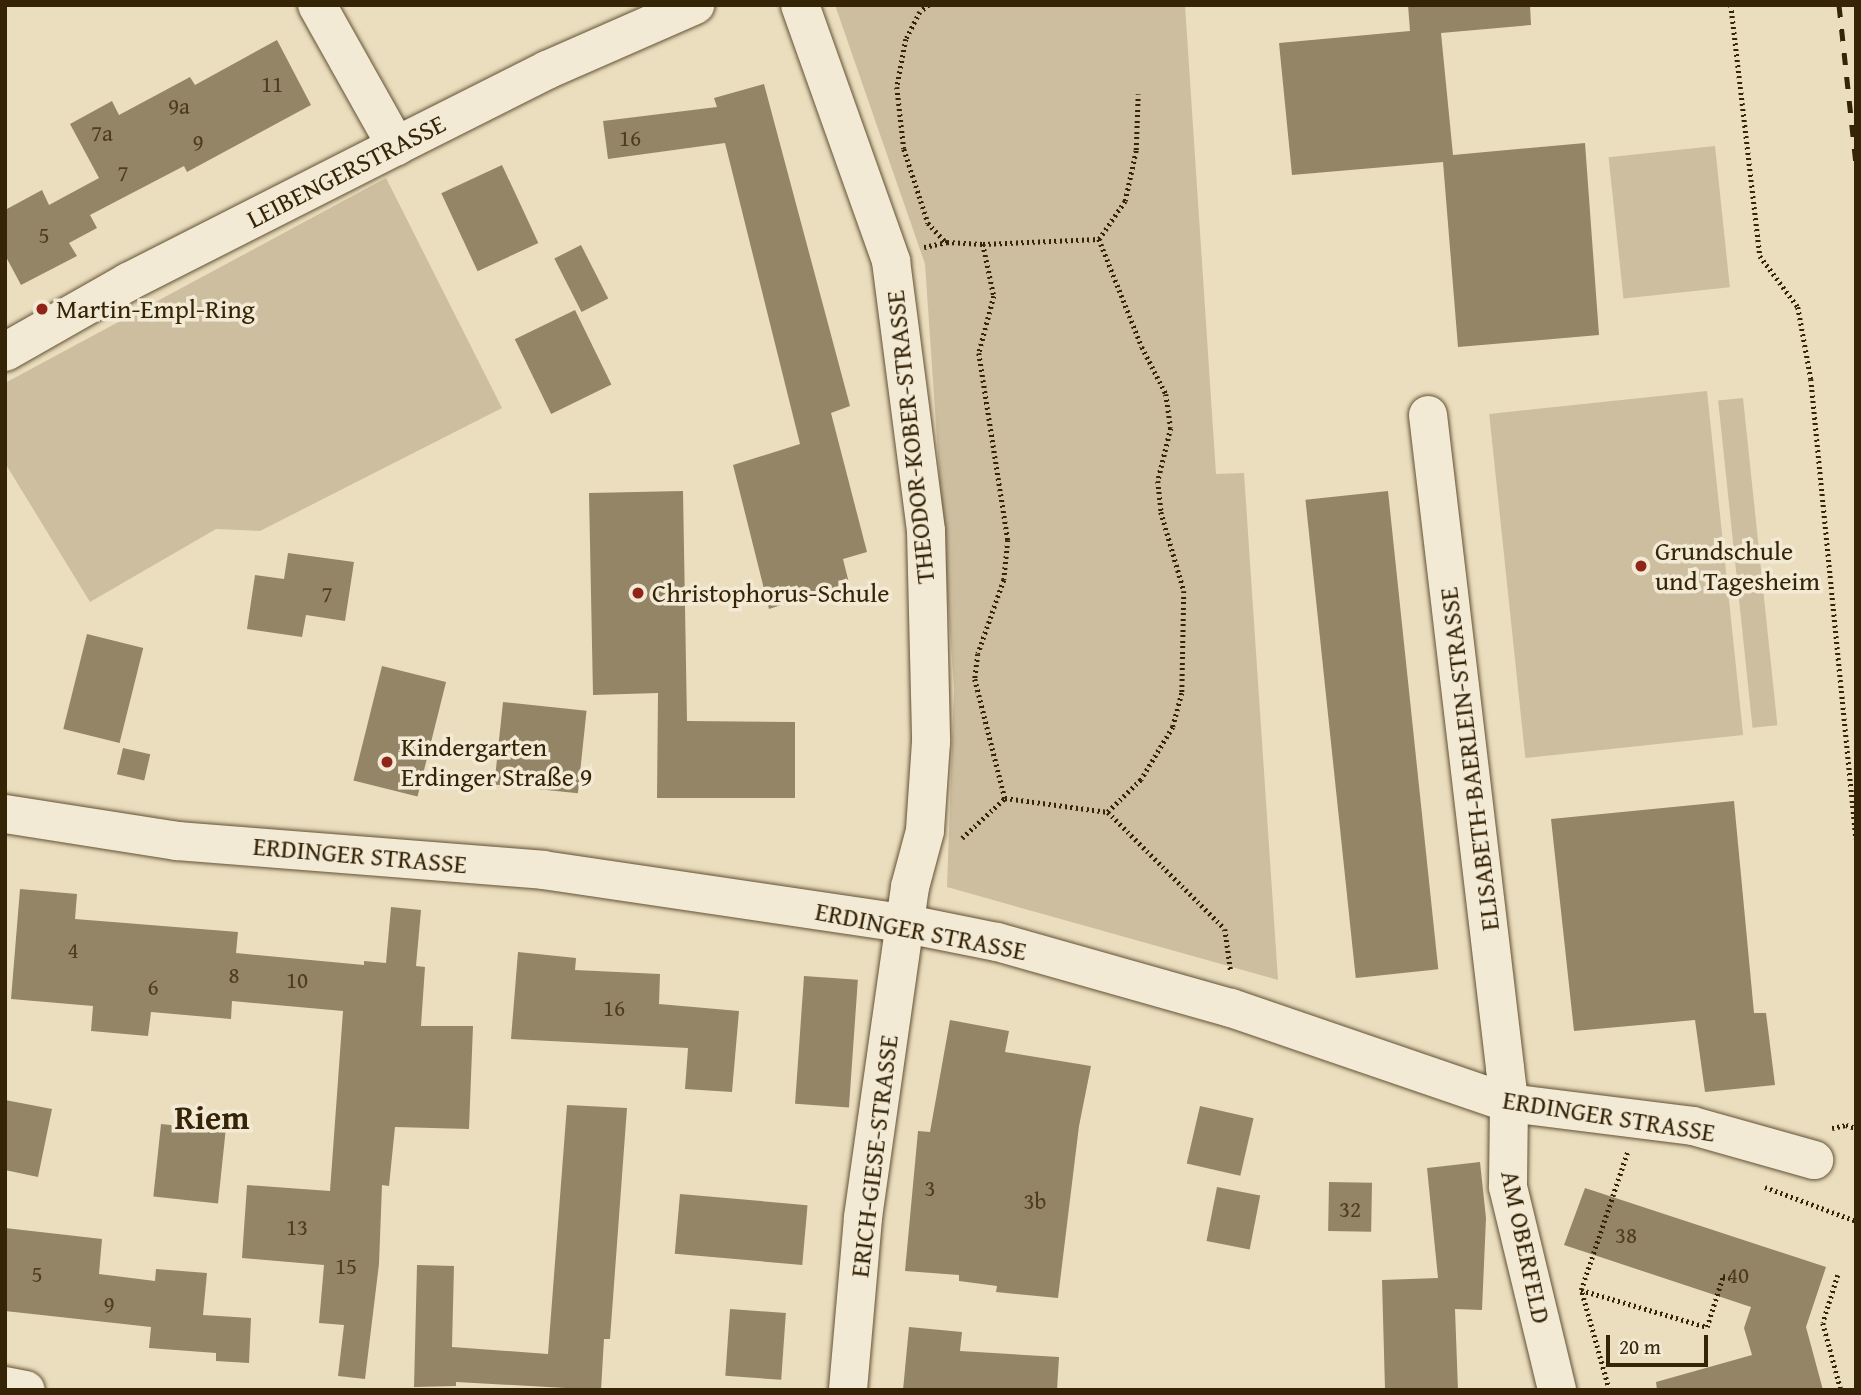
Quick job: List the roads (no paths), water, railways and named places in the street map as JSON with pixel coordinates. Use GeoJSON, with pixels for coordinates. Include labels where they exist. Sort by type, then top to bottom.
{"type":"FeatureCollection","features":[{"type":"Feature","properties":{"kind":"street"},"geometry":{"type":"LineString","coordinates":[[317,5],[396,146]]}},
{"type":"Feature","properties":{"kind":"street","name":"LEIBENGERSTRASSE"},"geometry":{"type":"LineString","coordinates":[[5,352],[128,282],[547,70],[695,5]]}},
{"type":"Feature","properties":{"kind":"street","name":"THEODOR-KOBER-STRASSE"},"geometry":{"type":"LineString","coordinates":[[800,5],[889,253],[926,531],[930,741],[925,831],[910,887],[907,924]]}},
{"type":"Feature","properties":{"kind":"street","name":"ELISABETH-BAERLEIN-STRASSE"},"geometry":{"type":"LineString","coordinates":[[1428,415],[1509,1103]]}},
{"type":"Feature","properties":{"kind":"street","name":"ERDINGER STRASSE"},"geometry":{"type":"LineString","coordinates":[[5,814],[177,841],[543,870],[907,924],[997,942],[1231,1008],[1509,1103],[1693,1126],[1814,1160]]}},
{"type":"Feature","properties":{"kind":"street","name":"ERICH-GIESE-STRASSE"},"geometry":{"type":"LineString","coordinates":[[848,1390],[863,1218],[907,924]]}},
{"type":"Feature","properties":{"kind":"street","name":"AM OBERFELD"},"geometry":{"type":"LineString","coordinates":[[1509,1103],[1508,1187],[1557,1390]]}},
{"type":"Feature","properties":{"kind":"street"},"geometry":{"type":"LineString","coordinates":[[5,1386],[26,1390]]}},
{"type":"Feature","properties":{"kind":"railway"},"geometry":{"type":"LineString","coordinates":[[1839,5],[1856,164]]}},
{"type":"Feature","properties":{"kind":"place","name":"Martin-Empl-Ring"},"geometry":{"type":"Point","coordinates":[42,309]}},
{"type":"Feature","properties":{"kind":"place","name":"Grundschule und Tagesheim"},"geometry":{"type":"Point","coordinates":[1641,566]}},
{"type":"Feature","properties":{"kind":"place","name":"Christophorus-Schule"},"geometry":{"type":"Point","coordinates":[638,593]}},
{"type":"Feature","properties":{"kind":"place","name":"Kindergarten Erdinger Straße 9"},"geometry":{"type":"Point","coordinates":[387,762]}},
{"type":"Feature","properties":{"kind":"district","name":"Riem"},"geometry":{"type":"Point","coordinates":[212,1118]}}]}
